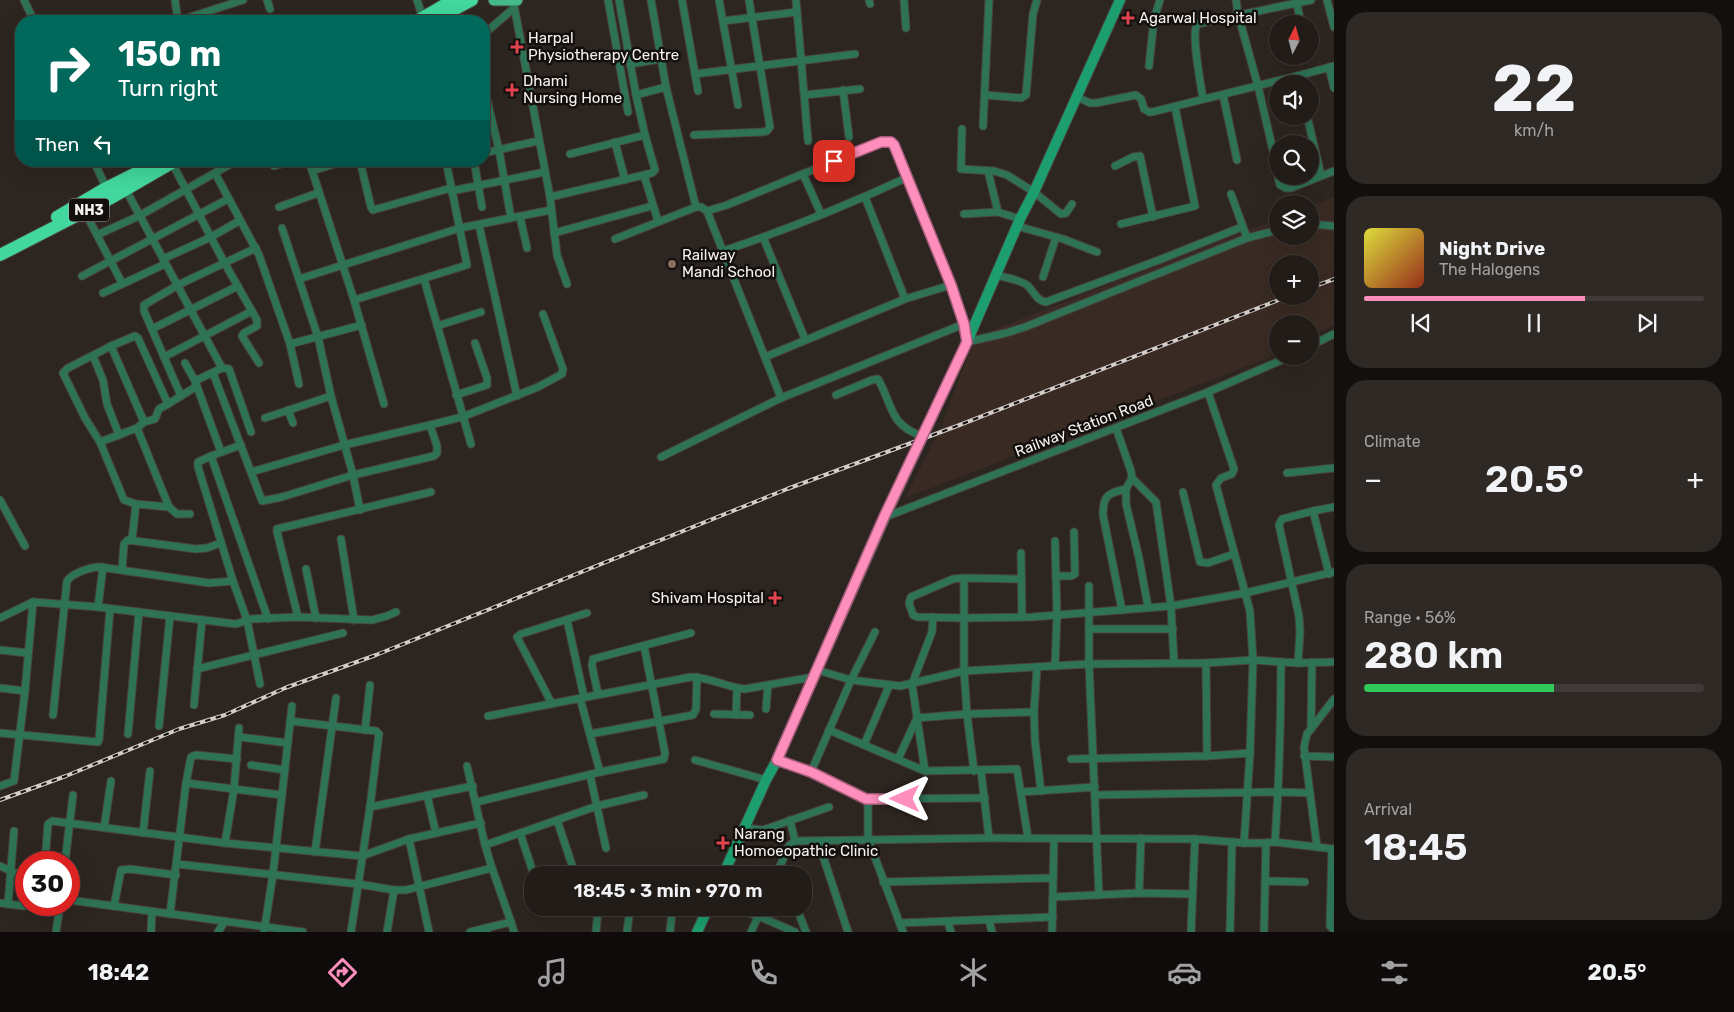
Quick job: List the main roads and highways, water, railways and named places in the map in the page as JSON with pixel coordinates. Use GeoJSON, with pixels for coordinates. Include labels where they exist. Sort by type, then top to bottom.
{"type":"FeatureCollection","features":[{"type":"Feature","properties":{"kind":"highway"},"geometry":{"type":"LineString","coordinates":[[436,15],[453,0]]}},
{"type":"Feature","properties":{"kind":"highway"},"geometry":{"type":"LineString","coordinates":[[440,15],[472,0]]}},
{"type":"Feature","properties":{"kind":"highway","name":"NH3"},"geometry":{"type":"LineString","coordinates":[[0,256],[85,212],[139,167]]}},
{"type":"Feature","properties":{"kind":"highway","name":"NH3"},"geometry":{"type":"LineString","coordinates":[[0,248],[109,193],[126,190],[161,167]]}},
{"type":"Feature","properties":{"kind":"main road"},"geometry":{"type":"LineString","coordinates":[[494,0],[514,2]]}},
{"type":"Feature","properties":{"kind":"main road"},"geometry":{"type":"LineString","coordinates":[[727,866],[777,760],[884,517],[967,342],[1120,0]]}},
{"type":"Feature","properties":{"kind":"main road"},"geometry":{"type":"LineString","coordinates":[[697,932],[704,916]]}},
{"type":"Feature","properties":{"kind":"railway"},"geometry":{"type":"LineString","coordinates":[[1319,285],[1334,279]]}},
{"type":"Feature","properties":{"kind":"railway"},"geometry":{"type":"LineString","coordinates":[[0,800],[66,776],[179,729],[225,715],[285,688],[376,655],[787,489],[957,426],[1269,304]]}},
{"type":"Feature","properties":{"kind":"place","name":"Agarwal Hospital"},"geometry":{"type":"Point","coordinates":[1128,18]}},
{"type":"Feature","properties":{"kind":"place","name":"Harpal Physiotherapy Centre"},"geometry":{"type":"Point","coordinates":[517,47]}},
{"type":"Feature","properties":{"kind":"place","name":"Dhami Nursing Home"},"geometry":{"type":"Point","coordinates":[512,90]}},
{"type":"Feature","properties":{"kind":"place","name":"Railway Mandi School"},"geometry":{"type":"Point","coordinates":[672,264]}},
{"type":"Feature","properties":{"kind":"place","name":"Shivam Hospital"},"geometry":{"type":"Point","coordinates":[775,598]}},
{"type":"Feature","properties":{"kind":"place","name":"Narang Homoeopathic Clinic"},"geometry":{"type":"Point","coordinates":[723,843]}}]}
